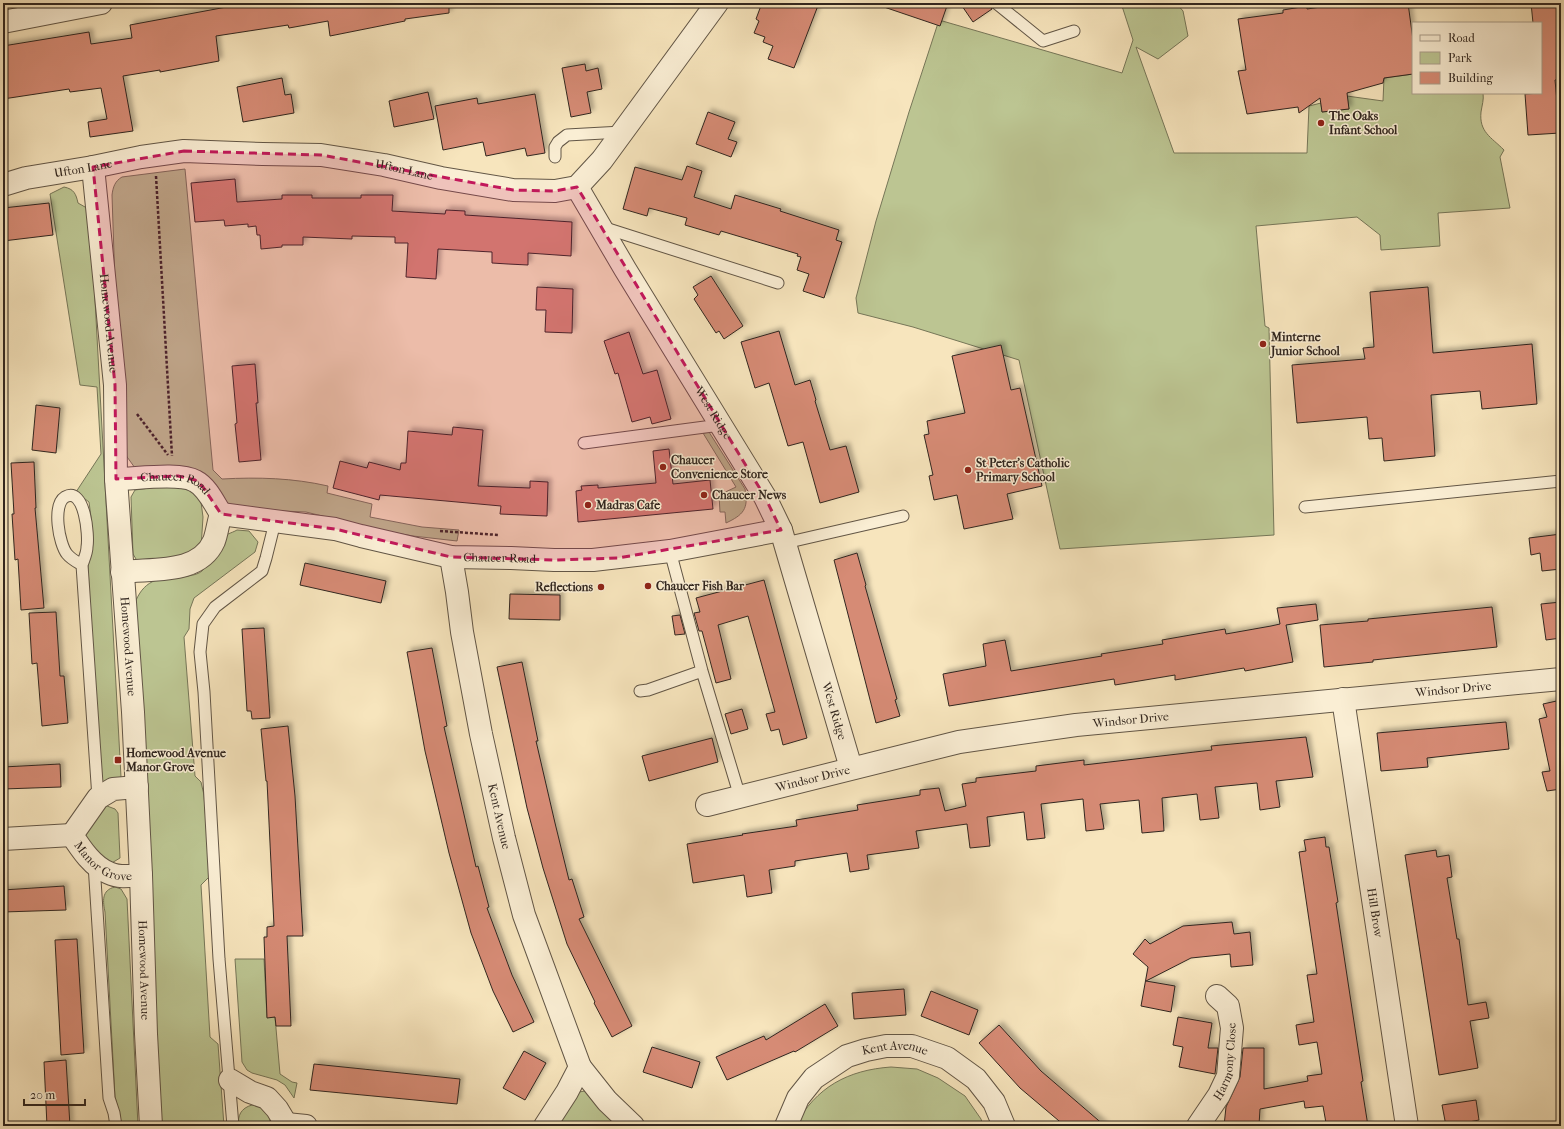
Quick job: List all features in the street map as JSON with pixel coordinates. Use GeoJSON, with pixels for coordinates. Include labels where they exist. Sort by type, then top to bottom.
{"type":"FeatureCollection","features":[{"type":"Feature","properties":{"kind":"street"},"geometry":{"type":"LineString","coordinates":[[3,22],[101,3]]}},
{"type":"Feature","properties":{"kind":"street"},"geometry":{"type":"LineString","coordinates":[[577,187],[602,160],[717,3]]}},
{"type":"Feature","properties":{"kind":"street","name":"Ufton Lane"},"geometry":{"type":"LineString","coordinates":[[3,185],[26,178],[184,150],[321,155],[384,165],[440,178],[513,190],[555,191],[577,187]]}},
{"type":"Feature","properties":{"kind":"street","name":"Homewood Avenue"},"geometry":{"type":"LineString","coordinates":[[93,167],[115,385],[116,479],[133,712],[151,1126]]}},
{"type":"Feature","properties":{"kind":"street","name":"West Ridge"},"geometry":{"type":"LineString","coordinates":[[577,187],[625,269],[765,497],[783,537],[851,768]]}},
{"type":"Feature","properties":{"kind":"street","name":"Chaucer Road"},"geometry":{"type":"LineString","coordinates":[[116,479],[178,476],[195,480],[209,494],[221,514],[275,522],[335,528],[361,536],[451,557],[593,560],[783,537]]}},
{"type":"Feature","properties":{"kind":"street"},"geometry":{"type":"LineString","coordinates":[[122,572],[158,570],[188,565],[203,556],[214,541],[221,514]]}},
{"type":"Feature","properties":{"kind":"street","name":"Kent Avenue"},"geometry":{"type":"LineString","coordinates":[[451,557],[462,632],[481,734],[504,838],[524,915],[580,1067],[607,1101],[633,1126]]}},
{"type":"Feature","properties":{"kind":"street","name":"Windsor Drive"},"geometry":{"type":"LineString","coordinates":[[707,805],[958,742],[1076,725],[1561,679]]}},
{"type":"Feature","properties":{"kind":"street","name":"Hill Brow"},"geometry":{"type":"LineString","coordinates":[[1343,699],[1407,1126]]}},
{"type":"Feature","properties":{"kind":"street","name":"Manor Grove"},"geometry":{"type":"LineString","coordinates":[[72,835],[98,798],[113,789],[136,787]]}},
{"type":"Feature","properties":{"kind":"street","name":"Manor Grove"},"geometry":{"type":"LineString","coordinates":[[3,839],[72,835]]}},
{"type":"Feature","properties":{"kind":"street","name":"Manor Grove"},"geometry":{"type":"LineString","coordinates":[[72,835],[94,864],[109,873],[123,876],[141,875]]}},
{"type":"Feature","properties":{"kind":"street","name":"Harmony Close"},"geometry":{"type":"LineString","coordinates":[[1198,1126],[1219,1095],[1228,1076],[1232,1028],[1228,1006],[1217,996]]}},
{"type":"Feature","properties":{"kind":"street","name":"Kent Avenue"},"geometry":{"type":"LineString","coordinates":[[786,1126],[798,1098],[814,1078],[829,1067],[847,1056],[866,1050],[893,1046],[912,1046],[947,1058],[976,1079],[994,1102],[1004,1126]]}},
{"type":"Feature","properties":{"kind":"street"},"geometry":{"type":"LineString","coordinates":[[545,1126],[567,1092],[580,1067]]}},
{"type":"Feature","properties":{"kind":"street"},"geometry":{"type":"LineString","coordinates":[[230,1080],[250,1092],[267,1098],[292,1125]]}},
{"type":"Feature","properties":{"kind":"lane"},"geometry":{"type":"LineString","coordinates":[[996,3],[1043,41],[1074,31]]}},
{"type":"Feature","properties":{"kind":"lane"},"geometry":{"type":"LineString","coordinates":[[556,157],[555,147],[558,142],[567,135],[622,132]]}},
{"type":"Feature","properties":{"kind":"lane"},"geometry":{"type":"LineString","coordinates":[[601,226],[778,283]]}},
{"type":"Feature","properties":{"kind":"lane"},"geometry":{"type":"LineString","coordinates":[[584,443],[720,425]]}},
{"type":"Feature","properties":{"kind":"lane"},"geometry":{"type":"LineString","coordinates":[[1305,507],[1561,480]]}},
{"type":"Feature","properties":{"kind":"lane"},"geometry":{"type":"LineString","coordinates":[[82,565],[67,554],[60,538],[58,505],[60,500],[67,496],[74,496],[79,499],[83,509],[88,547],[82,565],[98,798]]}},
{"type":"Feature","properties":{"kind":"lane"},"geometry":{"type":"LineString","coordinates":[[783,537],[903,516]]}},
{"type":"Feature","properties":{"kind":"lane"},"geometry":{"type":"LineString","coordinates":[[233,1126],[223,1004],[204,692],[200,652],[203,624],[215,607],[262,570],[275,522]]}},
{"type":"Feature","properties":{"kind":"lane"},"geometry":{"type":"LineString","coordinates":[[670,551],[702,670],[740,797]]}},
{"type":"Feature","properties":{"kind":"lane"},"geometry":{"type":"LineString","coordinates":[[640,691],[648,690],[702,670]]}},
{"type":"Feature","properties":{"kind":"lane"},"geometry":{"type":"LineString","coordinates":[[94,864],[109,1098],[114,1113],[116,1126]]}},
{"type":"Feature","properties":{"kind":"path"},"geometry":{"type":"LineString","coordinates":[[115,385],[172,460],[155,155]]}},
{"type":"Feature","properties":{"kind":"path"},"geometry":{"type":"LineString","coordinates":[[436,531],[506,535]]}},
{"type":"Feature","properties":{"kind":"highlighted area"},"geometry":{"type":"Polygon","coordinates":[[[184,151],[321,155],[513,190],[555,191],[577,187],[765,497],[781,530],[618,558],[554,560],[451,557],[335,529],[221,514],[203,487],[195,480],[178,476],[116,479],[115,385],[93,167],[184,151]]]}},
{"type":"Feature","properties":{"kind":"green space","name":"Minterne Junior School"},"geometry":{"type":"Polygon","coordinates":[[[1121,3],[1176,3],[1183,11],[1188,36],[1158,59],[1136,47],[1174,153],[1307,153],[1309,106],[1321,103],[1322,112],[1349,109],[1347,96],[1383,101],[1384,78],[1412,74],[1412,94],[1483,94],[1481,112],[1482,125],[1490,138],[1504,150],[1500,157],[1510,208],[1438,213],[1440,246],[1381,250],[1380,235],[1357,217],[1256,226],[1265,326],[1269,328],[1274,535],[1060,549],[1019,360],[913,327],[858,313],[856,298],[876,221],[939,20],[1122,73],[1133,40],[1121,3]]]}},
{"type":"Feature","properties":{"kind":"green space"},"geometry":{"type":"Polygon","coordinates":[[[185,169],[213,470],[222,479],[275,479],[302,481],[328,486],[327,493],[372,504],[370,517],[422,527],[459,530],[457,541],[379,530],[306,512],[233,509],[210,494],[135,468],[125,454],[116,313],[112,192],[116,182],[122,177],[185,169]]]}},
{"type":"Feature","properties":{"kind":"green space"},"geometry":{"type":"Polygon","coordinates":[[[64,187],[74,192],[78,203],[90,208],[121,777],[118,784],[102,783],[95,703],[88,567],[92,544],[91,517],[89,502],[76,492],[101,454],[97,387],[80,385],[50,194],[64,187]]]}},
{"type":"Feature","properties":{"kind":"green space"},"geometry":{"type":"Polygon","coordinates":[[[709,432],[745,489],[746,502],[741,514],[726,523],[725,512],[720,512],[719,495],[736,487],[703,433],[709,432]]]}},
{"type":"Feature","properties":{"kind":"green space"},"geometry":{"type":"Polygon","coordinates":[[[165,486],[193,488],[201,502],[203,517],[201,548],[196,554],[139,564],[133,554],[131,497],[135,490],[165,486]]]}},
{"type":"Feature","properties":{"kind":"green space"},"geometry":{"type":"Polygon","coordinates":[[[237,530],[249,531],[258,542],[255,552],[194,598],[190,609],[189,629],[184,637],[195,776],[201,782],[204,795],[210,876],[201,885],[210,1037],[218,1044],[224,1126],[162,1126],[133,608],[140,593],[155,580],[170,577],[191,576],[202,571],[220,539],[223,536],[237,530]]]}},
{"type":"Feature","properties":{"kind":"green space"},"geometry":{"type":"Polygon","coordinates":[[[107,806],[115,809],[118,813],[120,858],[110,864],[105,864],[86,838],[86,832],[100,810],[107,806]]]}},
{"type":"Feature","properties":{"kind":"green space"},"geometry":{"type":"Polygon","coordinates":[[[115,887],[121,889],[127,899],[138,1126],[121,1126],[120,1115],[115,1097],[104,897],[107,891],[115,887]]]}},
{"type":"Feature","properties":{"kind":"green space"},"geometry":{"type":"Polygon","coordinates":[[[235,959],[264,959],[267,1017],[275,1017],[280,1074],[292,1082],[297,1083],[294,1098],[285,1085],[277,1080],[252,1073],[247,1070],[242,1062],[235,959]]]}},
{"type":"Feature","properties":{"kind":"green space"},"geometry":{"type":"Polygon","coordinates":[[[891,1067],[917,1069],[938,1078],[965,1096],[981,1119],[983,1126],[795,1126],[803,1112],[813,1101],[823,1091],[835,1083],[861,1072],[891,1067]]]}},
{"type":"Feature","properties":{"kind":"green space"},"geometry":{"type":"Polygon","coordinates":[[[590,1091],[617,1126],[556,1126],[579,1092],[590,1091]]]}},
{"type":"Feature","properties":{"kind":"green space"},"geometry":{"type":"Polygon","coordinates":[[[252,1105],[263,1108],[266,1111],[270,1118],[269,1126],[239,1126],[239,1116],[245,1108],[252,1105]]]}},
{"type":"Feature","properties":{"kind":"building"},"geometry":{"type":"Polygon","coordinates":[[[248,3],[449,3],[449,13],[405,19],[405,21],[330,36],[328,21],[289,28],[288,25],[216,36],[219,61],[160,72],[160,70],[123,76],[133,131],[90,137],[88,122],[107,119],[101,88],[70,92],[69,89],[3,99],[3,46],[89,32],[91,44],[132,38],[130,25],[248,3]]]}},
{"type":"Feature","properties":{"kind":"building"},"geometry":{"type":"Polygon","coordinates":[[[762,3],[819,3],[794,68],[768,59],[773,46],[763,42],[765,37],[754,33],[759,21],[756,19],[762,3]]]}},
{"type":"Feature","properties":{"kind":"building"},"geometry":{"type":"Polygon","coordinates":[[[881,3],[948,3],[940,26],[881,6],[881,3]]]}},
{"type":"Feature","properties":{"kind":"building"},"geometry":{"type":"Polygon","coordinates":[[[960,3],[989,3],[992,9],[973,22],[960,3]]]}},
{"type":"Feature","properties":{"kind":"building"},"geometry":{"type":"Polygon","coordinates":[[[1348,3],[1380,3],[1381,6],[1408,3],[1412,33],[1412,74],[1384,78],[1383,83],[1347,93],[1349,109],[1322,112],[1320,98],[1299,113],[1298,107],[1247,114],[1238,71],[1246,70],[1238,19],[1283,13],[1283,10],[1307,6],[1307,9],[1348,3]]]}},
{"type":"Feature","properties":{"kind":"building"},"geometry":{"type":"Polygon","coordinates":[[[1531,3],[1561,3],[1561,24],[1559,25],[1561,79],[1555,80],[1560,133],[1528,135],[1525,94],[1542,94],[1542,22],[1533,22],[1531,3]]]}},
{"type":"Feature","properties":{"kind":"building"},"geometry":{"type":"Polygon","coordinates":[[[585,64],[586,71],[598,68],[602,89],[587,92],[591,113],[571,117],[562,68],[585,64]]]}},
{"type":"Feature","properties":{"kind":"building"},"geometry":{"type":"Polygon","coordinates":[[[282,78],[285,95],[291,94],[294,113],[243,122],[237,87],[282,78]]]}},
{"type":"Feature","properties":{"kind":"building"},"geometry":{"type":"Polygon","coordinates":[[[428,92],[434,119],[394,127],[389,101],[428,92]]]}},
{"type":"Feature","properties":{"kind":"building"},"geometry":{"type":"Polygon","coordinates":[[[535,94],[545,153],[527,156],[525,148],[486,156],[483,142],[443,150],[435,106],[477,98],[478,104],[535,94]]]}},
{"type":"Feature","properties":{"kind":"building"},"geometry":{"type":"Polygon","coordinates":[[[708,112],[735,122],[728,139],[737,142],[731,157],[696,144],[708,112]]]}},
{"type":"Feature","properties":{"kind":"building"},"geometry":{"type":"Polygon","coordinates":[[[687,166],[702,171],[694,197],[731,209],[735,195],[781,209],[780,211],[839,230],[836,240],[842,242],[824,298],[803,291],[809,274],[797,270],[801,257],[797,256],[798,254],[721,231],[719,235],[685,225],[687,218],[649,208],[647,216],[623,209],[635,167],[682,180],[687,166]]]}},
{"type":"Feature","properties":{"kind":"building"},"geometry":{"type":"Polygon","coordinates":[[[235,179],[237,202],[282,199],[282,195],[312,195],[312,198],[361,198],[361,195],[393,195],[392,211],[445,214],[446,210],[465,211],[465,215],[572,222],[571,256],[528,253],[528,265],[508,264],[492,263],[492,252],[438,249],[436,279],[406,277],[408,243],[395,243],[395,237],[352,236],[352,239],[303,237],[303,245],[282,245],[282,247],[261,249],[260,235],[257,235],[256,226],[248,227],[248,224],[225,226],[224,220],[195,222],[191,183],[235,179]]]}},
{"type":"Feature","properties":{"kind":"building"},"geometry":{"type":"Polygon","coordinates":[[[49,203],[53,235],[3,241],[3,208],[49,203]]]}},
{"type":"Feature","properties":{"kind":"building"},"geometry":{"type":"Polygon","coordinates":[[[711,276],[743,326],[724,339],[719,331],[716,333],[694,299],[698,295],[693,287],[711,276]]]}},
{"type":"Feature","properties":{"kind":"building"},"geometry":{"type":"Polygon","coordinates":[[[537,287],[573,289],[572,333],[545,332],[546,310],[536,310],[537,287]]]}},
{"type":"Feature","properties":{"kind":"building"},"geometry":{"type":"Polygon","coordinates":[[[1428,287],[1433,353],[1532,344],[1537,404],[1482,409],[1480,391],[1431,395],[1435,456],[1384,461],[1382,438],[1369,439],[1367,417],[1297,423],[1292,365],[1365,359],[1363,348],[1374,347],[1370,292],[1428,287]]]}},
{"type":"Feature","properties":{"kind":"building"},"geometry":{"type":"Polygon","coordinates":[[[779,331],[795,385],[810,380],[830,450],[846,446],[859,492],[820,503],[803,442],[788,446],[769,383],[755,388],[741,342],[779,331]]]}},
{"type":"Feature","properties":{"kind":"building"},"geometry":{"type":"Polygon","coordinates":[[[629,332],[643,374],[657,370],[671,419],[652,424],[650,417],[632,422],[618,373],[615,374],[604,341],[629,332]]]}},
{"type":"Feature","properties":{"kind":"building"},"geometry":{"type":"Polygon","coordinates":[[[1001,345],[1011,390],[1020,388],[1042,486],[1007,494],[1013,519],[964,529],[957,495],[934,500],[929,476],[933,475],[924,435],[929,434],[927,421],[965,413],[952,356],[1001,345]]]}},
{"type":"Feature","properties":{"kind":"building"},"geometry":{"type":"Polygon","coordinates":[[[255,364],[258,403],[256,403],[261,460],[239,462],[235,424],[237,423],[232,366],[255,364]]]}},
{"type":"Feature","properties":{"kind":"building"},"geometry":{"type":"Polygon","coordinates":[[[36,405],[60,408],[56,453],[32,450],[36,405]]]}},
{"type":"Feature","properties":{"kind":"building"},"geometry":{"type":"Polygon","coordinates":[[[453,427],[483,430],[478,486],[530,488],[530,481],[548,482],[547,516],[500,514],[501,506],[380,495],[379,500],[333,488],[340,461],[367,468],[369,462],[400,470],[401,463],[406,463],[408,431],[452,435],[453,427]]]}},
{"type":"Feature","properties":{"kind":"building"},"geometry":{"type":"Polygon","coordinates":[[[669,449],[673,484],[710,480],[713,509],[578,522],[576,491],[582,490],[581,486],[598,485],[598,488],[656,483],[653,451],[669,449]]]}},
{"type":"Feature","properties":{"kind":"building"},"geometry":{"type":"Polygon","coordinates":[[[34,462],[35,508],[44,608],[21,610],[18,559],[15,560],[11,463],[34,462]]]}},
{"type":"Feature","properties":{"kind":"building"},"geometry":{"type":"Polygon","coordinates":[[[1561,534],[1561,569],[1542,571],[1540,553],[1531,555],[1529,538],[1561,534]]]}},
{"type":"Feature","properties":{"kind":"building"},"geometry":{"type":"Polygon","coordinates":[[[857,553],[897,699],[895,700],[900,716],[876,723],[834,560],[857,553]]]}},
{"type":"Feature","properties":{"kind":"building"},"geometry":{"type":"Polygon","coordinates":[[[305,563],[386,581],[381,603],[300,585],[305,563]]]}},
{"type":"Feature","properties":{"kind":"building"},"geometry":{"type":"Polygon","coordinates":[[[764,580],[807,738],[783,745],[779,729],[771,731],[766,714],[775,712],[748,616],[718,625],[731,679],[716,683],[702,631],[699,631],[694,613],[700,612],[696,598],[764,580]]]}},
{"type":"Feature","properties":{"kind":"building"},"geometry":{"type":"Polygon","coordinates":[[[510,594],[560,595],[560,620],[509,619],[510,594]]]}},
{"type":"Feature","properties":{"kind":"building"},"geometry":{"type":"Polygon","coordinates":[[[1561,602],[1561,638],[1546,640],[1541,604],[1561,602]]]}},
{"type":"Feature","properties":{"kind":"building"},"geometry":{"type":"Polygon","coordinates":[[[1316,604],[1318,620],[1286,625],[1293,662],[1245,671],[1244,668],[1175,680],[1175,675],[1115,685],[1114,679],[949,706],[943,674],[986,666],[983,644],[1005,640],[1011,671],[1102,656],[1101,654],[1163,644],[1162,640],[1225,629],[1226,634],[1271,626],[1280,624],[1277,608],[1316,604]]]}},
{"type":"Feature","properties":{"kind":"building"},"geometry":{"type":"Polygon","coordinates":[[[1492,607],[1497,647],[1373,660],[1373,662],[1324,667],[1320,625],[1492,607]]]}},
{"type":"Feature","properties":{"kind":"building"},"geometry":{"type":"Polygon","coordinates":[[[56,612],[60,676],[64,676],[68,723],[42,726],[37,663],[32,664],[29,613],[56,612]]]}},
{"type":"Feature","properties":{"kind":"building"},"geometry":{"type":"Polygon","coordinates":[[[680,615],[685,634],[675,635],[672,616],[680,615]]]}},
{"type":"Feature","properties":{"kind":"building"},"geometry":{"type":"Polygon","coordinates":[[[264,628],[270,718],[252,719],[251,711],[247,711],[242,629],[264,628]]]}},
{"type":"Feature","properties":{"kind":"building"},"geometry":{"type":"Polygon","coordinates":[[[432,648],[447,726],[444,727],[476,867],[478,866],[489,907],[487,908],[512,975],[534,1022],[513,1032],[493,991],[471,933],[449,853],[425,751],[407,652],[432,648]]]}},
{"type":"Feature","properties":{"kind":"building"},"geometry":{"type":"Polygon","coordinates":[[[522,662],[538,741],[536,741],[555,823],[569,880],[572,879],[584,917],[579,919],[632,1026],[612,1037],[594,1003],[595,1002],[567,944],[543,868],[527,808],[497,667],[522,662]]]}},
{"type":"Feature","properties":{"kind":"building"},"geometry":{"type":"Polygon","coordinates":[[[1561,700],[1561,789],[1547,791],[1542,772],[1550,771],[1539,719],[1547,717],[1543,704],[1561,700]]]}},
{"type":"Feature","properties":{"kind":"building"},"geometry":{"type":"Polygon","coordinates":[[[742,709],[748,729],[731,734],[725,714],[742,709]]]}},
{"type":"Feature","properties":{"kind":"building"},"geometry":{"type":"Polygon","coordinates":[[[1506,722],[1509,749],[1427,758],[1428,767],[1381,771],[1377,733],[1506,722]]]}},
{"type":"Feature","properties":{"kind":"building"},"geometry":{"type":"Polygon","coordinates":[[[288,726],[295,796],[303,936],[287,936],[291,1026],[276,1026],[275,1017],[267,1018],[264,937],[267,937],[267,927],[274,926],[267,781],[261,729],[288,726]]]}},
{"type":"Feature","properties":{"kind":"building"},"geometry":{"type":"Polygon","coordinates":[[[1306,737],[1313,777],[1276,781],[1280,807],[1260,810],[1257,783],[1215,787],[1219,818],[1200,820],[1197,794],[1162,798],[1164,831],[1142,833],[1139,800],[1100,804],[1104,829],[1086,831],[1083,799],[1041,804],[1045,838],[1027,840],[1024,812],[987,817],[990,846],[970,848],[967,824],[916,831],[919,848],[867,855],[869,869],[850,872],[847,853],[795,861],[795,866],[769,870],[772,893],[747,897],[744,875],[693,883],[687,844],[797,826],[796,820],[858,810],[857,805],[920,795],[920,790],[939,788],[945,811],[966,806],[962,784],[976,782],[976,778],[1036,771],[1036,766],[1084,760],[1084,765],[1212,750],[1211,746],[1306,737]]]}},
{"type":"Feature","properties":{"kind":"building"},"geometry":{"type":"Polygon","coordinates":[[[712,738],[718,762],[649,781],[642,756],[712,738]]]}},
{"type":"Feature","properties":{"kind":"building"},"geometry":{"type":"Polygon","coordinates":[[[60,764],[61,787],[3,789],[3,767],[60,764]]]}},
{"type":"Feature","properties":{"kind":"building"},"geometry":{"type":"Polygon","coordinates":[[[1325,837],[1326,847],[1329,847],[1338,902],[1336,903],[1363,1081],[1361,1082],[1368,1126],[1336,1126],[1336,1122],[1326,1123],[1323,1106],[1305,1108],[1304,1101],[1260,1109],[1259,1125],[1245,1124],[1245,1126],[1224,1126],[1226,1107],[1240,1077],[1243,1048],[1264,1048],[1264,1089],[1308,1081],[1307,1076],[1322,1074],[1317,1042],[1299,1045],[1296,1025],[1314,1022],[1307,975],[1317,974],[1299,852],[1306,851],[1304,840],[1325,837]]]}},
{"type":"Feature","properties":{"kind":"building"},"geometry":{"type":"Polygon","coordinates":[[[1436,850],[1437,857],[1449,855],[1452,877],[1447,878],[1457,939],[1459,939],[1468,1005],[1486,1002],[1489,1018],[1470,1021],[1478,1068],[1439,1075],[1405,855],[1436,850]]]}},
{"type":"Feature","properties":{"kind":"building"},"geometry":{"type":"Polygon","coordinates":[[[64,886],[66,910],[3,912],[3,890],[64,886]]]}},
{"type":"Feature","properties":{"kind":"building"},"geometry":{"type":"Polygon","coordinates":[[[1232,922],[1234,934],[1250,932],[1253,965],[1231,967],[1230,954],[1191,958],[1146,981],[1175,986],[1171,1012],[1141,1006],[1148,967],[1133,954],[1145,939],[1150,944],[1183,926],[1232,922]]]}},
{"type":"Feature","properties":{"kind":"building"},"geometry":{"type":"Polygon","coordinates":[[[77,939],[84,1053],[61,1055],[55,940],[77,939]]]}},
{"type":"Feature","properties":{"kind":"building"},"geometry":{"type":"Polygon","coordinates":[[[904,989],[906,1015],[854,1019],[852,993],[904,989]]]}},
{"type":"Feature","properties":{"kind":"building"},"geometry":{"type":"Polygon","coordinates":[[[931,991],[978,1010],[969,1035],[921,1016],[931,991]]]}},
{"type":"Feature","properties":{"kind":"building"},"geometry":{"type":"Polygon","coordinates":[[[825,1004],[838,1026],[795,1052],[794,1051],[727,1080],[716,1057],[764,1036],[766,1040],[825,1004]]]}},
{"type":"Feature","properties":{"kind":"building"},"geometry":{"type":"Polygon","coordinates":[[[1178,1017],[1212,1023],[1208,1048],[1218,1048],[1215,1074],[1179,1067],[1183,1047],[1173,1045],[1178,1017]]]}},
{"type":"Feature","properties":{"kind":"building"},"geometry":{"type":"Polygon","coordinates":[[[999,1025],[1041,1071],[1105,1126],[1065,1126],[1020,1088],[979,1043],[999,1025]]]}},
{"type":"Feature","properties":{"kind":"building"},"geometry":{"type":"Polygon","coordinates":[[[652,1047],[700,1062],[692,1088],[643,1072],[652,1047]]]}},
{"type":"Feature","properties":{"kind":"building"},"geometry":{"type":"Polygon","coordinates":[[[524,1051],[546,1063],[525,1100],[503,1088],[524,1051]]]}},
{"type":"Feature","properties":{"kind":"building"},"geometry":{"type":"Polygon","coordinates":[[[66,1060],[70,1126],[47,1126],[44,1062],[66,1060]]]}},
{"type":"Feature","properties":{"kind":"building"},"geometry":{"type":"Polygon","coordinates":[[[314,1064],[460,1079],[457,1104],[310,1090],[314,1064]]]}},
{"type":"Feature","properties":{"kind":"building"},"geometry":{"type":"Polygon","coordinates":[[[1476,1100],[1479,1120],[1469,1122],[1470,1125],[1446,1126],[1442,1105],[1476,1100]]]}},
{"type":"Feature","properties":{"kind":"place","name":"The Oaks Infant School"},"geometry":{"type":"Point","coordinates":[1321,123]}},
{"type":"Feature","properties":{"kind":"place","name":"Minterne Junior School"},"geometry":{"type":"Point","coordinates":[1263,344]}},
{"type":"Feature","properties":{"kind":"place","name":"Chaucer Convenience Store"},"geometry":{"type":"Point","coordinates":[663,467]}},
{"type":"Feature","properties":{"kind":"place","name":"St Peter's Catholic Primary School"},"geometry":{"type":"Point","coordinates":[968,470]}},
{"type":"Feature","properties":{"kind":"place","name":"Chaucer News"},"geometry":{"type":"Point","coordinates":[704,495]}},
{"type":"Feature","properties":{"kind":"place","name":"Madras Cafe"},"geometry":{"type":"Point","coordinates":[588,505]}},
{"type":"Feature","properties":{"kind":"place","name":"Chaucer Fish Bar"},"geometry":{"type":"Point","coordinates":[648,586]}},
{"type":"Feature","properties":{"kind":"place","name":"Reflections"},"geometry":{"type":"Point","coordinates":[601,587]}},
{"type":"Feature","properties":{"kind":"place","name":"Homewood Avenue Manor Grove"},"geometry":{"type":"Point","coordinates":[118,760]}}]}
